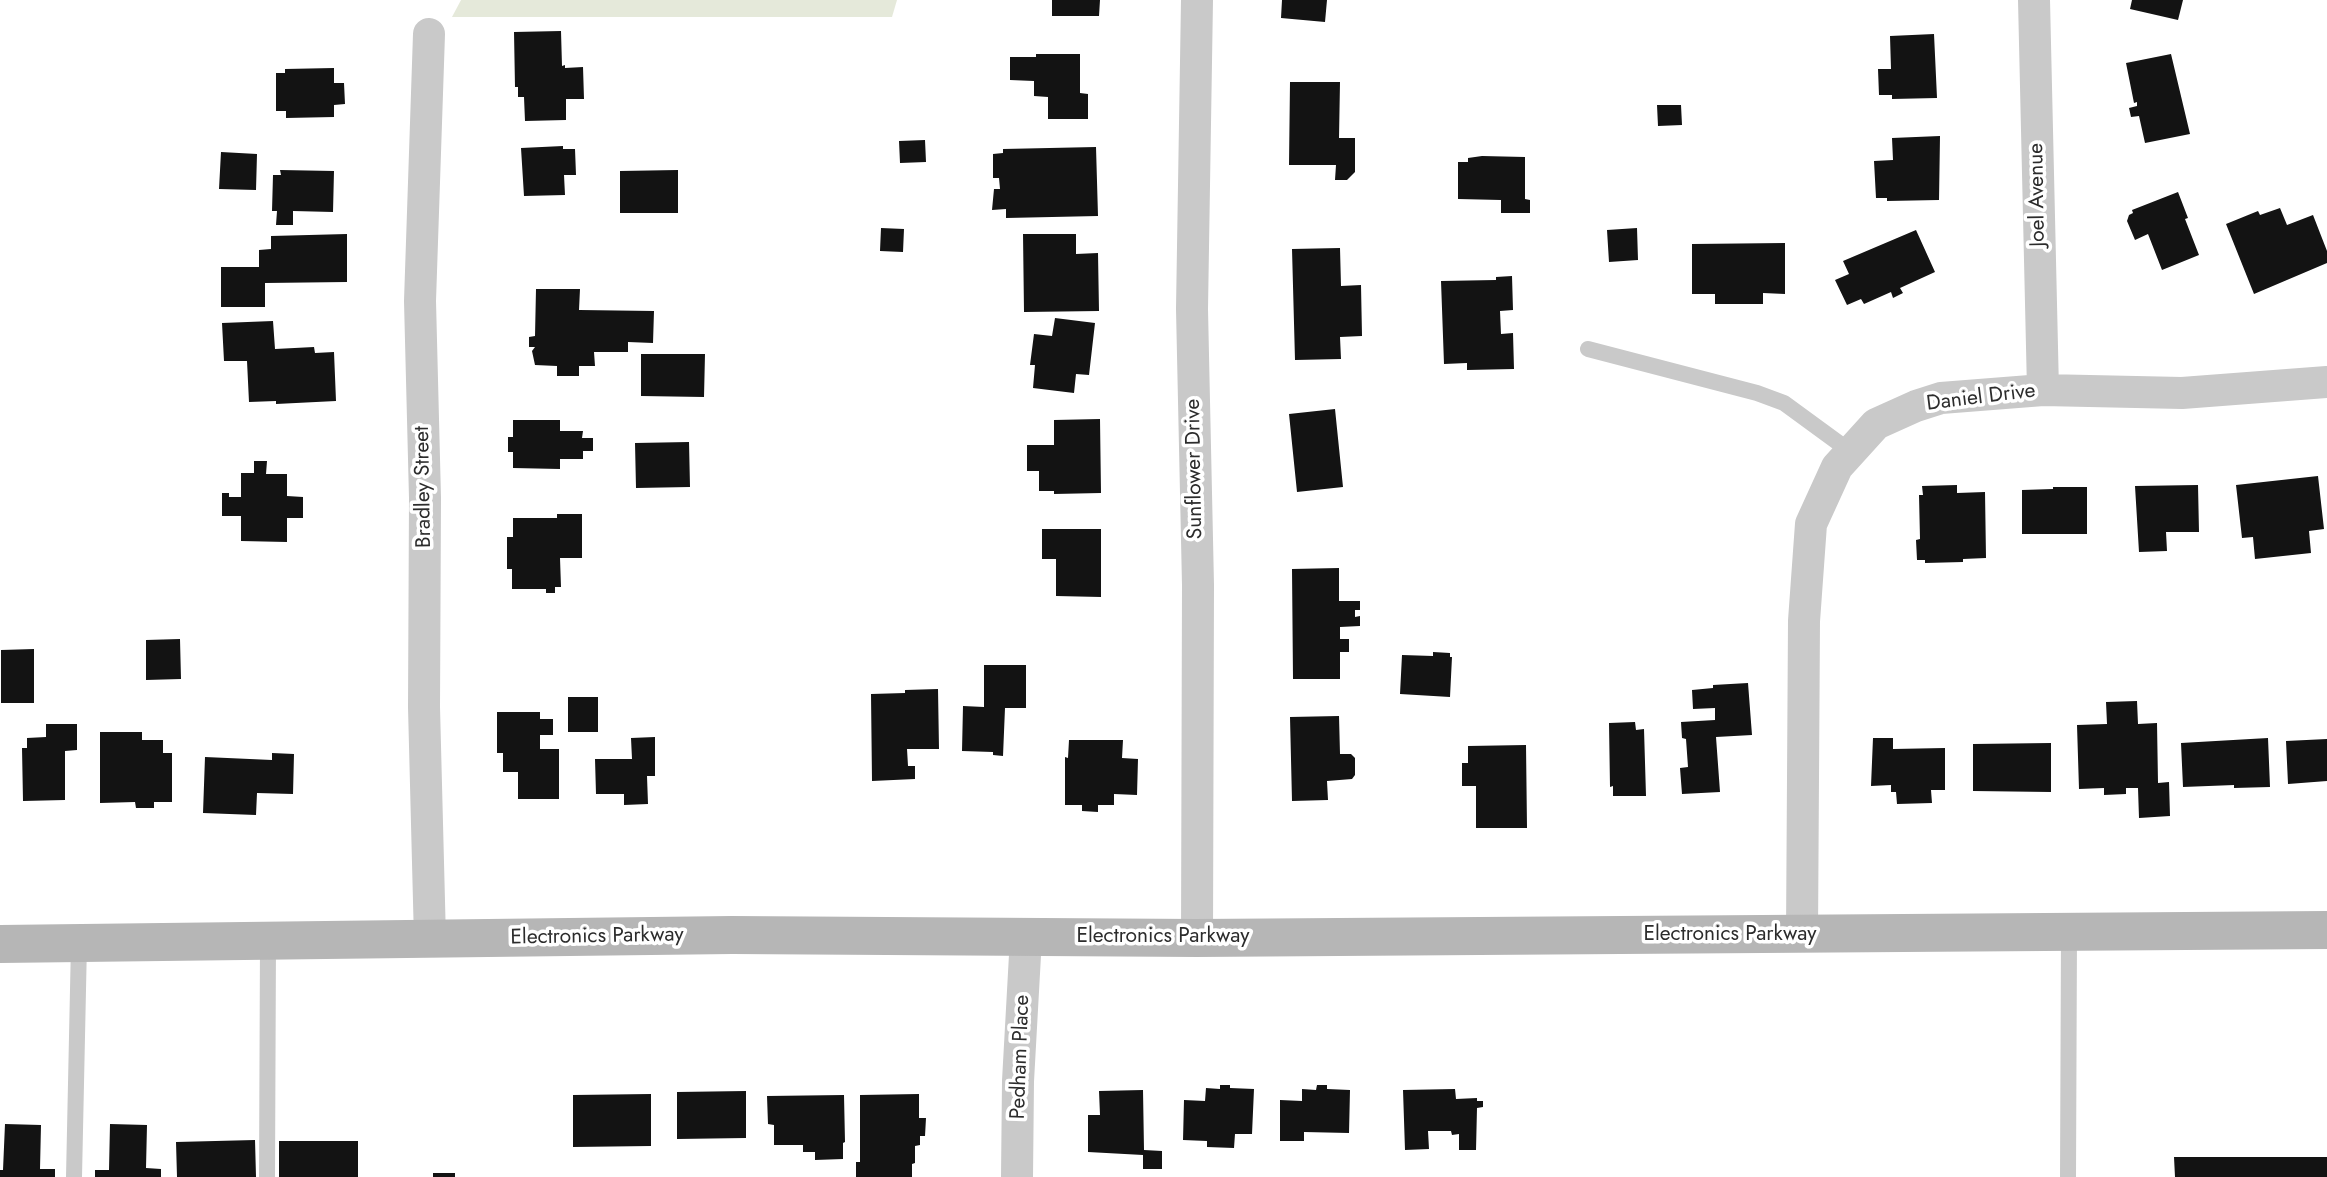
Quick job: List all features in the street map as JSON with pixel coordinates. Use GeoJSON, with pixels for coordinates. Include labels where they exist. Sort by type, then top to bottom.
{"type":"FeatureCollection","features":[{"type":"Feature","properties":{"kind":"main road","name":"Electronics Parkway"},"geometry":{"type":"LineString","coordinates":[[0,944],[732,935],[1197,938],[2327,930]]}},
{"type":"Feature","properties":{"kind":"street","name":"Sunflower Drive"},"geometry":{"type":"LineString","coordinates":[[1197,0],[1192,309],[1198,585],[1197,938]]}},
{"type":"Feature","properties":{"kind":"street","name":"Joel Avenue"},"geometry":{"type":"LineString","coordinates":[[2034,0],[2043,390]]}},
{"type":"Feature","properties":{"kind":"street","name":"Bradley Street"},"geometry":{"type":"LineString","coordinates":[[429,34],[420,301],[425,498],[424,707],[430,940]]}},
{"type":"Feature","properties":{"kind":"street","name":"Daniel Drive"},"geometry":{"type":"LineString","coordinates":[[1802,934],[1804,621],[1811,524],[1837,467],[1876,424],[1941,398],[2043,390],[2182,393],[2327,382]]}},
{"type":"Feature","properties":{"kind":"street","name":"Pedham Place"},"geometry":{"type":"LineString","coordinates":[[1017,1177],[1018,1082],[1026,937]]}},
{"type":"Feature","properties":{"kind":"lane"},"geometry":{"type":"LineString","coordinates":[[1588,349],[1784,402],[1851,452]]}},
{"type":"Feature","properties":{"kind":"lane"},"geometry":{"type":"LineString","coordinates":[[2068,1177],[2069,933]]}},
{"type":"Feature","properties":{"kind":"lane"},"geometry":{"type":"LineString","coordinates":[[267,1177],[268,941]]}},
{"type":"Feature","properties":{"kind":"lane"},"geometry":{"type":"LineString","coordinates":[[74,1177],[79,943]]}},
{"type":"Feature","properties":{"kind":"shaded area"},"geometry":{"type":"Polygon","coordinates":[[[461,0],[897,0],[892,17],[452,17],[461,0]]]}},
{"type":"Feature","properties":{"kind":"building"},"geometry":{"type":"Polygon","coordinates":[[[1052,0],[1100,0],[1099,16],[1052,16],[1052,0]]]}},
{"type":"Feature","properties":{"kind":"building"},"geometry":{"type":"Polygon","coordinates":[[[1282,0],[1327,0],[1325,22],[1281,18],[1282,0]]]}},
{"type":"Feature","properties":{"kind":"building"},"geometry":{"type":"Polygon","coordinates":[[[2132,0],[2183,0],[2178,20],[2130,9],[2132,0]]]}},
{"type":"Feature","properties":{"kind":"building"},"geometry":{"type":"Polygon","coordinates":[[[561,31],[562,66],[583,67],[584,99],[566,99],[566,120],[525,121],[524,97],[518,97],[518,87],[515,87],[514,32],[561,31]]]}},
{"type":"Feature","properties":{"kind":"building"},"geometry":{"type":"Polygon","coordinates":[[[1934,34],[1937,98],[1892,99],[1892,95],[1879,95],[1878,69],[1891,69],[1890,36],[1934,34]]]}},
{"type":"Feature","properties":{"kind":"building"},"geometry":{"type":"Polygon","coordinates":[[[1036,54],[1080,54],[1080,93],[1088,94],[1088,119],[1048,119],[1048,97],[1034,96],[1034,81],[1010,80],[1010,57],[1036,57],[1036,54]]]}},
{"type":"Feature","properties":{"kind":"building"},"geometry":{"type":"Polygon","coordinates":[[[2171,54],[2190,134],[2145,143],[2139,116],[2131,117],[2129,108],[2137,106],[2137,102],[2134,103],[2126,63],[2171,54]]]}},
{"type":"Feature","properties":{"kind":"building"},"geometry":{"type":"Polygon","coordinates":[[[334,68],[334,83],[344,83],[345,104],[334,105],[334,117],[286,118],[286,111],[276,111],[276,73],[285,73],[285,69],[334,68]]]}},
{"type":"Feature","properties":{"kind":"building"},"geometry":{"type":"Polygon","coordinates":[[[1290,82],[1340,82],[1339,138],[1355,138],[1355,172],[1347,180],[1335,180],[1336,165],[1289,165],[1290,82]]]}},
{"type":"Feature","properties":{"kind":"building"},"geometry":{"type":"Polygon","coordinates":[[[1657,105],[1681,105],[1682,125],[1658,126],[1657,105]]]}},
{"type":"Feature","properties":{"kind":"building"},"geometry":{"type":"Polygon","coordinates":[[[1940,136],[1939,200],[1887,201],[1887,198],[1876,198],[1874,161],[1893,160],[1892,138],[1940,136]]]}},
{"type":"Feature","properties":{"kind":"building"},"geometry":{"type":"Polygon","coordinates":[[[925,140],[926,162],[900,163],[899,141],[925,140]]]}},
{"type":"Feature","properties":{"kind":"building"},"geometry":{"type":"Polygon","coordinates":[[[563,146],[563,149],[575,149],[576,175],[564,175],[565,195],[524,196],[521,148],[563,146]]]}},
{"type":"Feature","properties":{"kind":"building"},"geometry":{"type":"Polygon","coordinates":[[[1096,147],[1098,216],[1006,218],[1006,209],[992,210],[994,189],[1000,189],[999,178],[993,178],[993,154],[1003,153],[1003,149],[1096,147]]]}},
{"type":"Feature","properties":{"kind":"building"},"geometry":{"type":"Polygon","coordinates":[[[221,152],[257,154],[256,190],[219,189],[221,152]]]}},
{"type":"Feature","properties":{"kind":"building"},"geometry":{"type":"Polygon","coordinates":[[[1525,157],[1525,199],[1530,200],[1530,213],[1501,213],[1501,200],[1458,199],[1458,162],[1468,162],[1468,158],[1525,157]]]}},
{"type":"Feature","properties":{"kind":"building"},"geometry":{"type":"Polygon","coordinates":[[[280,170],[334,171],[333,212],[293,211],[293,225],[276,225],[277,211],[272,211],[273,175],[281,175],[280,170]]]}},
{"type":"Feature","properties":{"kind":"building"},"geometry":{"type":"Polygon","coordinates":[[[678,170],[678,213],[620,213],[620,171],[678,170]]]}},
{"type":"Feature","properties":{"kind":"building"},"geometry":{"type":"Polygon","coordinates":[[[2178,192],[2199,255],[2162,270],[2148,234],[2135,240],[2127,221],[2133,213],[2132,210],[2178,192]]]}},
{"type":"Feature","properties":{"kind":"building"},"geometry":{"type":"Polygon","coordinates":[[[2280,208],[2287,225],[2313,215],[2327,251],[2327,263],[2254,294],[2226,224],[2258,211],[2260,215],[2280,208]]]}},
{"type":"Feature","properties":{"kind":"building"},"geometry":{"type":"Polygon","coordinates":[[[881,228],[904,229],[903,252],[880,251],[881,228]]]}},
{"type":"Feature","properties":{"kind":"building"},"geometry":{"type":"Polygon","coordinates":[[[1637,228],[1638,260],[1609,262],[1607,230],[1637,228]]]}},
{"type":"Feature","properties":{"kind":"building"},"geometry":{"type":"Polygon","coordinates":[[[1916,230],[1935,272],[1900,288],[1903,293],[1893,298],[1891,292],[1864,304],[1861,299],[1847,305],[1835,280],[1849,274],[1843,261],[1916,230]]]}},
{"type":"Feature","properties":{"kind":"building"},"geometry":{"type":"Polygon","coordinates":[[[347,234],[347,282],[265,283],[265,307],[221,307],[221,267],[259,267],[259,250],[271,249],[271,236],[347,234]]]}},
{"type":"Feature","properties":{"kind":"building"},"geometry":{"type":"Polygon","coordinates":[[[1023,234],[1076,234],[1076,254],[1098,253],[1099,311],[1024,312],[1023,234]]]}},
{"type":"Feature","properties":{"kind":"building"},"geometry":{"type":"Polygon","coordinates":[[[1785,243],[1785,294],[1763,293],[1763,304],[1715,304],[1715,294],[1692,294],[1692,244],[1785,243]]]}},
{"type":"Feature","properties":{"kind":"building"},"geometry":{"type":"Polygon","coordinates":[[[1340,248],[1341,286],[1361,285],[1362,336],[1340,337],[1341,359],[1295,360],[1292,249],[1340,248]]]}},
{"type":"Feature","properties":{"kind":"building"},"geometry":{"type":"Polygon","coordinates":[[[1512,276],[1513,310],[1500,311],[1501,334],[1513,333],[1514,369],[1467,370],[1467,363],[1444,364],[1441,281],[1496,280],[1496,277],[1512,276]]]}},
{"type":"Feature","properties":{"kind":"building"},"geometry":{"type":"Polygon","coordinates":[[[536,289],[580,289],[579,310],[654,311],[653,343],[628,342],[628,352],[594,352],[595,366],[579,366],[579,376],[557,376],[557,366],[535,365],[532,351],[535,347],[529,347],[529,337],[535,336],[536,289]]]}},
{"type":"Feature","properties":{"kind":"building"},"geometry":{"type":"Polygon","coordinates":[[[1055,318],[1095,323],[1089,375],[1076,374],[1074,393],[1033,388],[1035,365],[1030,365],[1034,334],[1052,336],[1055,318]]]}},
{"type":"Feature","properties":{"kind":"building"},"geometry":{"type":"Polygon","coordinates":[[[273,321],[275,349],[314,347],[315,353],[334,352],[336,401],[276,404],[276,401],[249,402],[247,361],[224,361],[222,323],[273,321]]]}},
{"type":"Feature","properties":{"kind":"building"},"geometry":{"type":"Polygon","coordinates":[[[641,354],[705,354],[704,397],[641,396],[641,354]]]}},
{"type":"Feature","properties":{"kind":"building"},"geometry":{"type":"Polygon","coordinates":[[[1335,409],[1343,487],[1297,492],[1289,414],[1335,409]]]}},
{"type":"Feature","properties":{"kind":"building"},"geometry":{"type":"Polygon","coordinates":[[[1100,419],[1101,493],[1054,494],[1054,491],[1039,491],[1039,471],[1027,471],[1027,445],[1054,445],[1054,420],[1100,419]]]}},
{"type":"Feature","properties":{"kind":"building"},"geometry":{"type":"Polygon","coordinates":[[[513,420],[560,420],[560,431],[583,431],[582,438],[593,438],[593,451],[583,451],[583,459],[560,459],[560,469],[513,468],[513,452],[508,452],[508,437],[513,437],[513,420]]]}},
{"type":"Feature","properties":{"kind":"building"},"geometry":{"type":"Polygon","coordinates":[[[689,442],[690,487],[636,488],[635,443],[689,442]]]}},
{"type":"Feature","properties":{"kind":"building"},"geometry":{"type":"Polygon","coordinates":[[[254,461],[267,461],[266,474],[287,474],[287,496],[303,497],[303,518],[287,518],[287,542],[241,541],[241,516],[222,516],[222,493],[229,493],[229,497],[241,497],[241,473],[254,473],[254,461]]]}},
{"type":"Feature","properties":{"kind":"building"},"geometry":{"type":"Polygon","coordinates":[[[2318,476],[2324,529],[2309,531],[2311,553],[2255,559],[2253,537],[2242,538],[2236,485],[2318,476]]]}},
{"type":"Feature","properties":{"kind":"building"},"geometry":{"type":"Polygon","coordinates":[[[1957,485],[1957,493],[1985,492],[1986,558],[1963,559],[1963,562],[1925,563],[1925,560],[1917,560],[1916,540],[1920,539],[1919,495],[1923,495],[1922,486],[1957,485]]]}},
{"type":"Feature","properties":{"kind":"building"},"geometry":{"type":"Polygon","coordinates":[[[2198,485],[2199,532],[2166,532],[2167,551],[2139,552],[2135,486],[2198,485]]]}},
{"type":"Feature","properties":{"kind":"building"},"geometry":{"type":"Polygon","coordinates":[[[2087,487],[2087,534],[2022,534],[2022,490],[2087,487]]]}},
{"type":"Feature","properties":{"kind":"building"},"geometry":{"type":"Polygon","coordinates":[[[557,514],[582,514],[582,558],[560,558],[561,587],[555,587],[555,593],[546,593],[546,589],[512,589],[512,569],[507,569],[507,537],[513,537],[513,518],[557,518],[557,514]]]}},
{"type":"Feature","properties":{"kind":"building"},"geometry":{"type":"Polygon","coordinates":[[[1042,529],[1101,529],[1101,597],[1056,596],[1056,559],[1042,559],[1042,529]]]}},
{"type":"Feature","properties":{"kind":"building"},"geometry":{"type":"Polygon","coordinates":[[[1339,568],[1339,601],[1360,601],[1360,610],[1355,610],[1355,617],[1360,616],[1360,626],[1340,627],[1340,639],[1349,639],[1349,652],[1340,652],[1340,679],[1293,679],[1292,569],[1339,568]]]}},
{"type":"Feature","properties":{"kind":"building"},"geometry":{"type":"Polygon","coordinates":[[[180,639],[181,679],[146,680],[146,640],[180,639]]]}},
{"type":"Feature","properties":{"kind":"building"},"geometry":{"type":"Polygon","coordinates":[[[34,649],[34,703],[1,703],[1,650],[34,649]]]}},
{"type":"Feature","properties":{"kind":"building"},"geometry":{"type":"Polygon","coordinates":[[[1433,652],[1450,653],[1452,657],[1450,697],[1400,694],[1402,655],[1433,656],[1433,652]]]}},
{"type":"Feature","properties":{"kind":"building"},"geometry":{"type":"Polygon","coordinates":[[[984,665],[1026,665],[1026,708],[1005,708],[1003,756],[993,755],[993,752],[962,751],[963,706],[984,707],[984,665]]]}},
{"type":"Feature","properties":{"kind":"building"},"geometry":{"type":"Polygon","coordinates":[[[1748,683],[1752,735],[1716,737],[1720,792],[1682,794],[1680,768],[1688,767],[1686,739],[1682,738],[1681,722],[1715,720],[1715,708],[1693,709],[1692,690],[1713,688],[1713,685],[1748,683]]]}},
{"type":"Feature","properties":{"kind":"building"},"geometry":{"type":"Polygon","coordinates":[[[938,689],[939,749],[907,749],[908,766],[915,766],[915,779],[872,781],[871,694],[938,689]]]}},
{"type":"Feature","properties":{"kind":"building"},"geometry":{"type":"Polygon","coordinates":[[[568,697],[598,697],[598,732],[568,732],[568,697]]]}},
{"type":"Feature","properties":{"kind":"building"},"geometry":{"type":"Polygon","coordinates":[[[2137,701],[2138,724],[2157,723],[2158,783],[2169,782],[2170,816],[2139,818],[2138,788],[2126,788],[2126,794],[2104,795],[2104,788],[2079,789],[2077,725],[2107,724],[2106,702],[2137,701]]]}},
{"type":"Feature","properties":{"kind":"building"},"geometry":{"type":"Polygon","coordinates":[[[497,712],[540,712],[540,719],[553,719],[553,735],[540,735],[540,749],[559,749],[559,799],[518,799],[518,772],[503,772],[503,753],[497,753],[497,712]]]}},
{"type":"Feature","properties":{"kind":"building"},"geometry":{"type":"Polygon","coordinates":[[[1339,716],[1340,754],[1351,754],[1355,758],[1355,775],[1352,779],[1327,781],[1328,800],[1292,801],[1290,717],[1339,716]]]}},
{"type":"Feature","properties":{"kind":"building"},"geometry":{"type":"Polygon","coordinates":[[[1635,722],[1636,730],[1644,729],[1646,796],[1613,796],[1613,786],[1610,787],[1609,723],[1635,722]]]}},
{"type":"Feature","properties":{"kind":"building"},"geometry":{"type":"Polygon","coordinates":[[[46,724],[77,724],[77,750],[65,751],[65,800],[23,801],[22,748],[27,748],[27,738],[46,737],[46,724]]]}},
{"type":"Feature","properties":{"kind":"building"},"geometry":{"type":"Polygon","coordinates":[[[100,732],[142,732],[142,740],[163,740],[163,753],[172,753],[172,802],[154,802],[154,808],[136,808],[135,802],[100,803],[100,732]]]}},
{"type":"Feature","properties":{"kind":"building"},"geometry":{"type":"Polygon","coordinates":[[[655,737],[655,776],[647,776],[648,804],[624,805],[624,794],[596,794],[595,759],[632,759],[631,738],[655,737]]]}},
{"type":"Feature","properties":{"kind":"building"},"geometry":{"type":"Polygon","coordinates":[[[1873,738],[1893,738],[1893,749],[1945,748],[1945,790],[1931,790],[1932,803],[1897,804],[1896,792],[1891,792],[1891,785],[1871,786],[1873,738]]]}},
{"type":"Feature","properties":{"kind":"building"},"geometry":{"type":"Polygon","coordinates":[[[2268,738],[2270,787],[2183,787],[2181,743],[2268,738]]]}},
{"type":"Feature","properties":{"kind":"building"},"geometry":{"type":"Polygon","coordinates":[[[2327,739],[2327,781],[2288,784],[2286,741],[2327,739]]]}},
{"type":"Feature","properties":{"kind":"building"},"geometry":{"type":"Polygon","coordinates":[[[1069,740],[1123,740],[1122,758],[1138,759],[1137,795],[1114,794],[1114,805],[1098,805],[1098,812],[1082,811],[1082,805],[1065,805],[1065,757],[1068,758],[1069,740]]]}},
{"type":"Feature","properties":{"kind":"building"},"geometry":{"type":"Polygon","coordinates":[[[2051,743],[2051,792],[1973,791],[1973,744],[2051,743]]]}},
{"type":"Feature","properties":{"kind":"building"},"geometry":{"type":"Polygon","coordinates":[[[1526,745],[1527,828],[1476,828],[1476,786],[1462,786],[1462,763],[1468,763],[1468,746],[1526,745]]]}},
{"type":"Feature","properties":{"kind":"building"},"geometry":{"type":"Polygon","coordinates":[[[272,753],[294,754],[293,794],[257,793],[256,815],[203,813],[205,757],[272,760],[272,753]]]}},
{"type":"Feature","properties":{"kind":"building"},"geometry":{"type":"Polygon","coordinates":[[[1220,1085],[1254,1089],[1252,1134],[1235,1134],[1234,1148],[1207,1147],[1207,1141],[1183,1140],[1184,1100],[1205,1101],[1206,1088],[1220,1089],[1220,1085]]]}},
{"type":"Feature","properties":{"kind":"building"},"geometry":{"type":"Polygon","coordinates":[[[1317,1085],[1327,1085],[1327,1089],[1350,1090],[1349,1133],[1304,1132],[1304,1141],[1280,1141],[1280,1100],[1302,1101],[1302,1089],[1316,1090],[1317,1085]]]}},
{"type":"Feature","properties":{"kind":"building"},"geometry":{"type":"Polygon","coordinates":[[[1455,1089],[1456,1099],[1477,1098],[1477,1101],[1483,1101],[1483,1107],[1477,1108],[1476,1150],[1459,1150],[1459,1134],[1452,1135],[1451,1131],[1428,1131],[1429,1149],[1405,1150],[1403,1090],[1455,1089]]]}},
{"type":"Feature","properties":{"kind":"building"},"geometry":{"type":"Polygon","coordinates":[[[1143,1090],[1144,1150],[1162,1151],[1162,1169],[1143,1169],[1143,1155],[1088,1152],[1088,1115],[1100,1115],[1099,1091],[1143,1090]]]}},
{"type":"Feature","properties":{"kind":"building"},"geometry":{"type":"Polygon","coordinates":[[[746,1091],[746,1138],[677,1139],[677,1092],[746,1091]]]}},
{"type":"Feature","properties":{"kind":"building"},"geometry":{"type":"Polygon","coordinates":[[[651,1094],[651,1146],[573,1147],[573,1095],[651,1094]]]}},
{"type":"Feature","properties":{"kind":"building"},"geometry":{"type":"Polygon","coordinates":[[[919,1094],[919,1118],[926,1118],[925,1136],[920,1136],[920,1145],[915,1146],[912,1177],[856,1177],[856,1162],[860,1162],[860,1095],[919,1094]]]}},
{"type":"Feature","properties":{"kind":"building"},"geometry":{"type":"Polygon","coordinates":[[[844,1095],[843,1159],[815,1160],[815,1152],[803,1152],[803,1145],[774,1145],[774,1125],[768,1124],[767,1096],[844,1095]]]}},
{"type":"Feature","properties":{"kind":"building"},"geometry":{"type":"Polygon","coordinates":[[[5,1124],[41,1125],[40,1169],[55,1169],[55,1177],[0,1177],[0,1170],[3,1170],[5,1124]]]}},
{"type":"Feature","properties":{"kind":"building"},"geometry":{"type":"Polygon","coordinates":[[[110,1124],[147,1125],[146,1168],[161,1169],[161,1177],[95,1177],[95,1170],[109,1170],[110,1124]]]}},
{"type":"Feature","properties":{"kind":"building"},"geometry":{"type":"Polygon","coordinates":[[[255,1140],[256,1177],[177,1177],[176,1142],[255,1140]]]}},
{"type":"Feature","properties":{"kind":"building"},"geometry":{"type":"Polygon","coordinates":[[[279,1141],[358,1141],[358,1177],[279,1177],[279,1141]]]}},
{"type":"Feature","properties":{"kind":"building"},"geometry":{"type":"Polygon","coordinates":[[[2174,1157],[2327,1157],[2327,1177],[2175,1177],[2174,1157]]]}},
{"type":"Feature","properties":{"kind":"building"},"geometry":{"type":"Polygon","coordinates":[[[433,1173],[455,1173],[455,1177],[433,1177],[433,1173]]]}}]}
